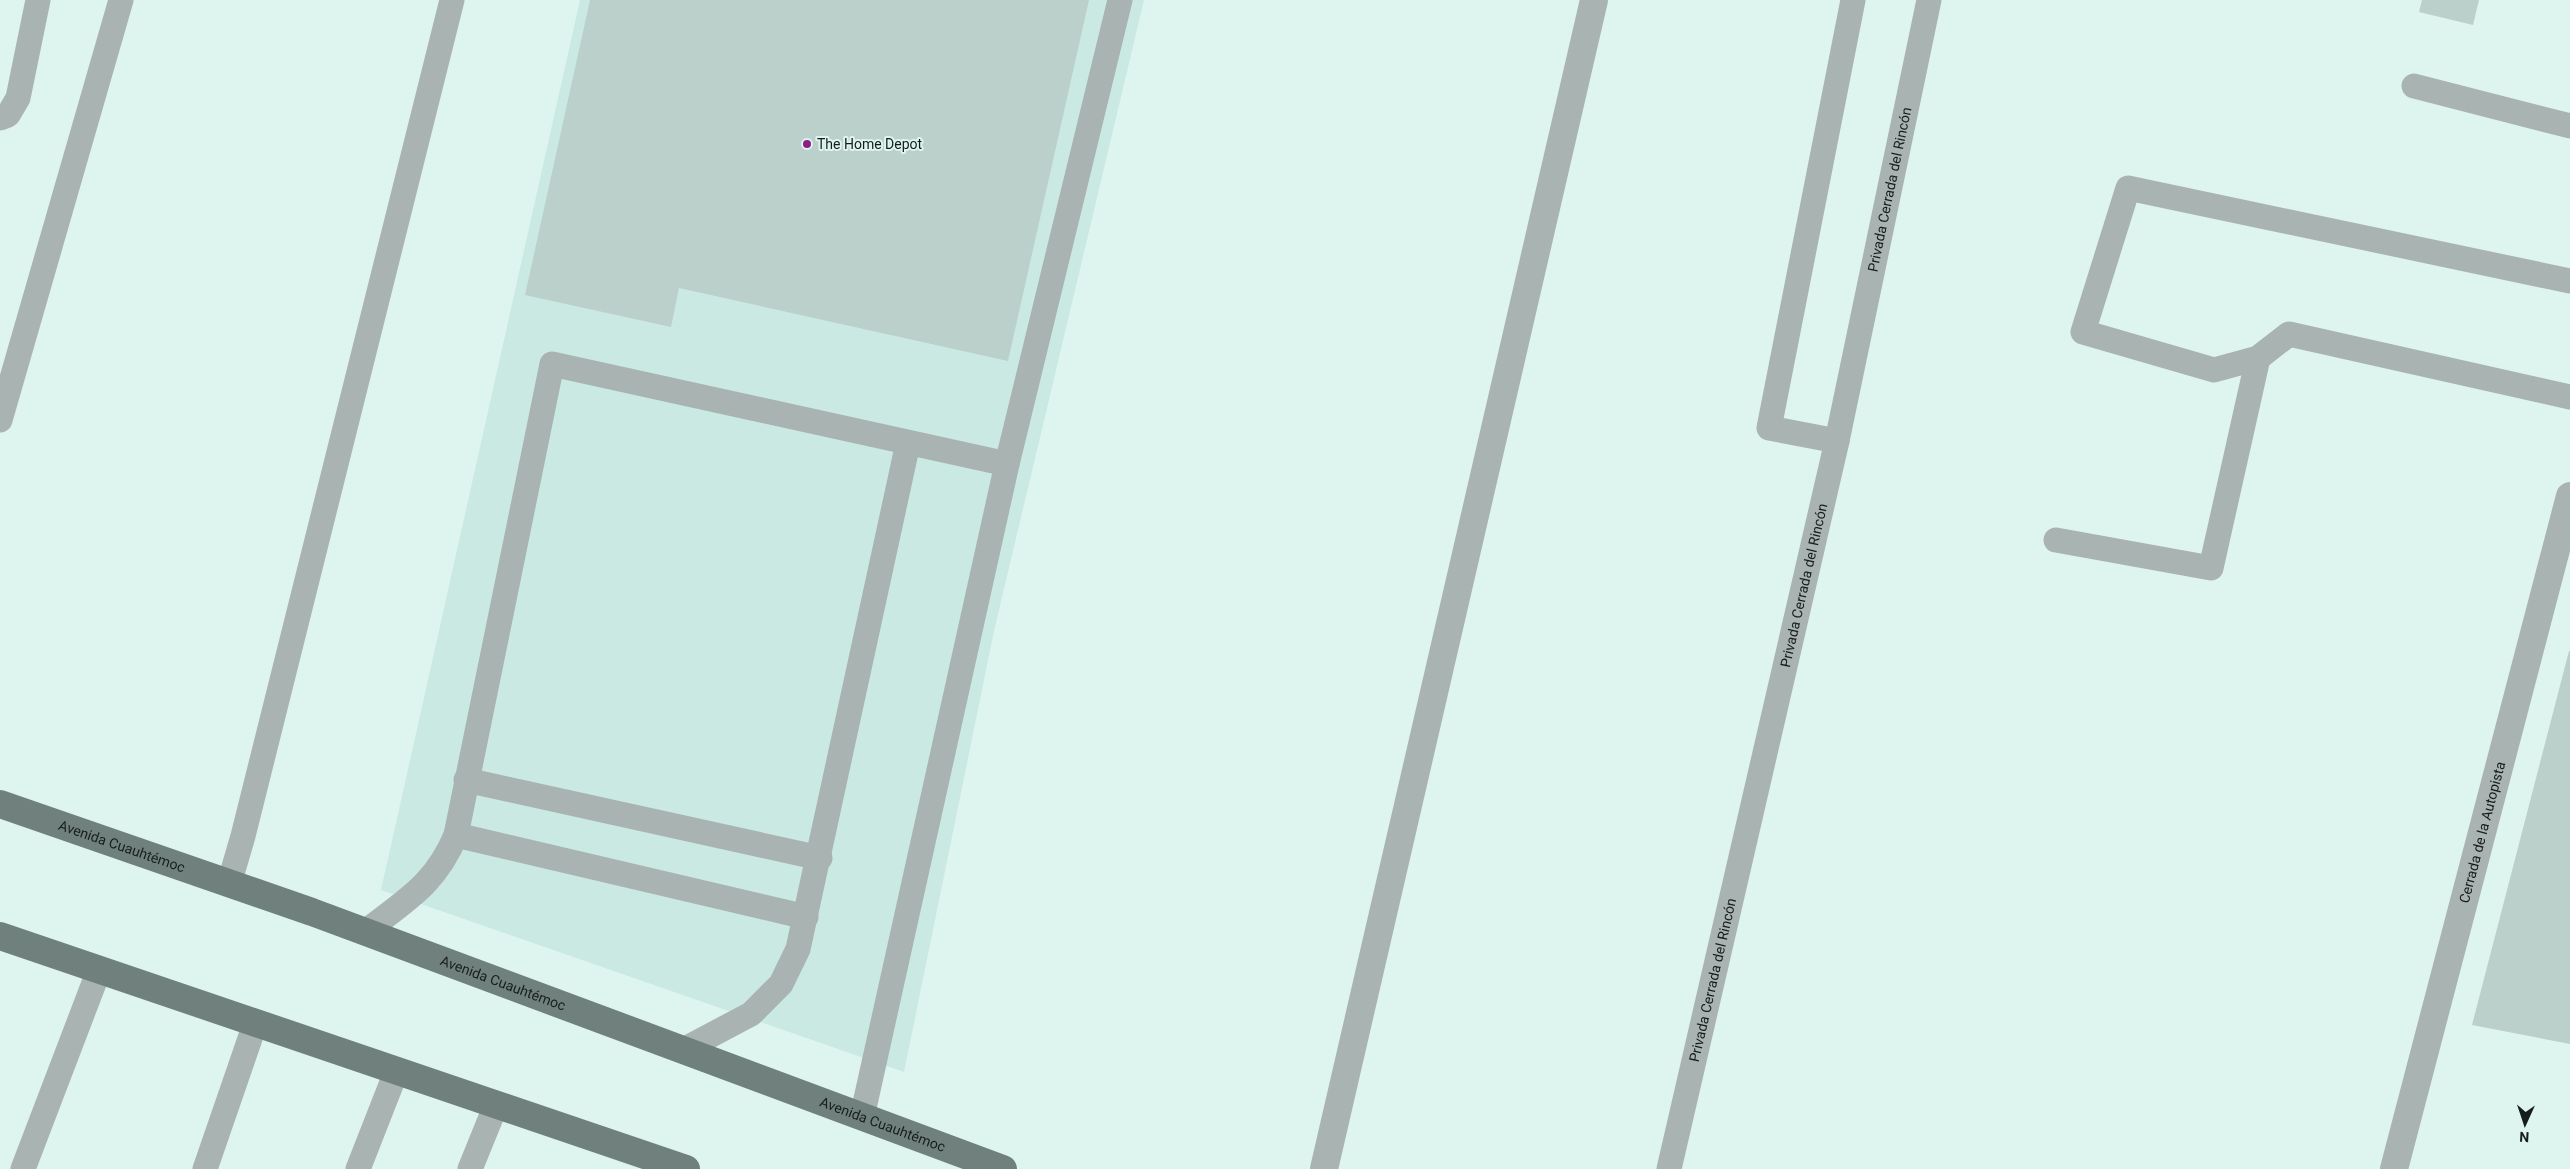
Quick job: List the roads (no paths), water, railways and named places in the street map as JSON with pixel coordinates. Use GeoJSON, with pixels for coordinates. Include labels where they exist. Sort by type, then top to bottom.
{"type":"FeatureCollection","features":[{"type":"Feature","properties":{"kind":"main road","name":"Avenida Cuauhtémoc"},"geometry":{"type":"LineString","coordinates":[[0,804],[365,932],[1003,1169]]}},
{"type":"Feature","properties":{"kind":"main road"},"geometry":{"type":"LineString","coordinates":[[0,936],[686,1169]]}},
{"type":"Feature","properties":{"kind":"street"},"geometry":{"type":"LineString","coordinates":[[1324,1169],[1594,0]]}},
{"type":"Feature","properties":{"kind":"street","name":"Cerrada de la Autopista"},"geometry":{"type":"LineString","coordinates":[[2394,1169],[2570,496]]}},
{"type":"Feature","properties":{"kind":"lane"},"geometry":{"type":"LineString","coordinates":[[0,118],[8,115],[18,98],[38,0]]}},
{"type":"Feature","properties":{"kind":"lane"},"geometry":{"type":"LineString","coordinates":[[0,420],[121,0]]}},
{"type":"Feature","properties":{"kind":"lane"},"geometry":{"type":"LineString","coordinates":[[229,884],[243,836],[452,0]]}},
{"type":"Feature","properties":{"kind":"lane"},"geometry":{"type":"LineString","coordinates":[[862,1117],[1007,464],[1120,0]]}},
{"type":"Feature","properties":{"kind":"lane"},"geometry":{"type":"LineString","coordinates":[[1837,441],[1770,428],[1853,0]]}},
{"type":"Feature","properties":{"kind":"lane","name":"Privada Cerrada del Rincón"},"geometry":{"type":"LineString","coordinates":[[1669,1169],[1837,441],[1929,0]]}},
{"type":"Feature","properties":{"kind":"lane"},"geometry":{"type":"LineString","coordinates":[[2414,86],[2570,126]]}},
{"type":"Feature","properties":{"kind":"lane"},"geometry":{"type":"LineString","coordinates":[[2570,281],[2128,188],[2083,332],[2214,370],[2258,358],[2289,334],[2570,397]]}},
{"type":"Feature","properties":{"kind":"lane"},"geometry":{"type":"LineString","coordinates":[[2056,540],[2211,568],[2258,358]]}},
{"type":"Feature","properties":{"kind":"lane"},"geometry":{"type":"LineString","coordinates":[[365,932],[428,883],[446,859],[456,835],[552,364],[1007,464]]}},
{"type":"Feature","properties":{"kind":"lane"},"geometry":{"type":"LineString","coordinates":[[683,1050],[751,1014],[781,984],[798,949],[820,858],[908,443]]}},
{"type":"Feature","properties":{"kind":"lane"},"geometry":{"type":"LineString","coordinates":[[466,780],[820,858]]}},
{"type":"Feature","properties":{"kind":"lane"},"geometry":{"type":"LineString","coordinates":[[456,835],[806,917]]}},
{"type":"Feature","properties":{"kind":"lane"},"geometry":{"type":"LineString","coordinates":[[23,1169],[99,970]]}},
{"type":"Feature","properties":{"kind":"lane"},"geometry":{"type":"LineString","coordinates":[[205,1169],[255,1024]]}},
{"type":"Feature","properties":{"kind":"lane"},"geometry":{"type":"LineString","coordinates":[[358,1169],[396,1072]]}},
{"type":"Feature","properties":{"kind":"lane"},"geometry":{"type":"LineString","coordinates":[[470,1169],[496,1106]]}},
{"type":"Feature","properties":{"kind":"place","name":"The Home Depot"},"geometry":{"type":"Point","coordinates":[807,144]}}]}
